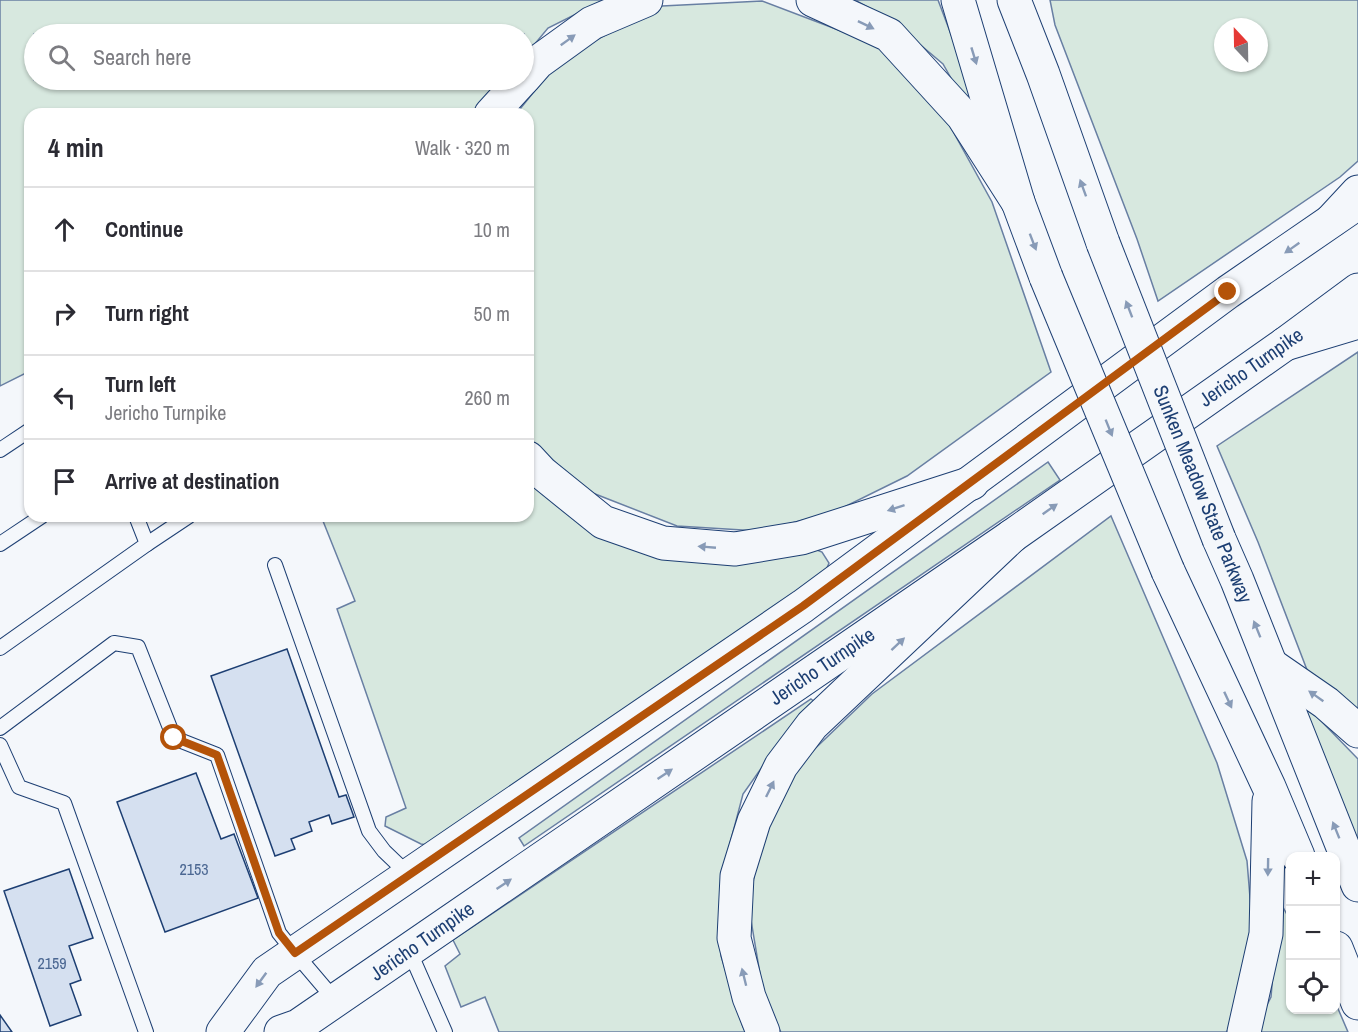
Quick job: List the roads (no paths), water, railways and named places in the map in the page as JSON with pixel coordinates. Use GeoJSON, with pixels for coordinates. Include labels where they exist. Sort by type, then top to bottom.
{"type":"FeatureCollection","features":[{"type":"Feature","properties":{"kind":"main road"},"geometry":{"type":"LineString","coordinates":[[534,67],[592,22],[646,0]]}},
{"type":"Feature","properties":{"kind":"main road"},"geometry":{"type":"LineString","coordinates":[[813,0],[889,35],[963,116],[1018,202]]}},
{"type":"Feature","properties":{"kind":"main road"},"geometry":{"type":"LineString","coordinates":[[958,0],[1018,202],[1047,277],[1168,571],[1296,852]]}},
{"type":"Feature","properties":{"kind":"main road","name":"Sunken Meadow State Parkway"},"geometry":{"type":"LineString","coordinates":[[1014,0],[1103,243],[1358,885]]}},
{"type":"Feature","properties":{"kind":"main road"},"geometry":{"type":"LineString","coordinates":[[1031,0],[1043,74]]}},
{"type":"Feature","properties":{"kind":"main road"},"geometry":{"type":"LineString","coordinates":[[496,108],[513,90]]}},
{"type":"Feature","properties":{"kind":"main road"},"geometry":{"type":"LineString","coordinates":[[223,1032],[267,972],[803,606],[1228,292],[1345,212],[1358,192]]}},
{"type":"Feature","properties":{"kind":"main road","name":"Jericho Turnpike"},"geometry":{"type":"LineString","coordinates":[[281,1032],[298,1026],[1012,536],[1358,290]]}},
{"type":"Feature","properties":{"kind":"main road"},"geometry":{"type":"LineString","coordinates":[[1285,344],[1358,322]]}},
{"type":"Feature","properties":{"kind":"main road"},"geometry":{"type":"LineString","coordinates":[[534,464],[603,522],[663,543],[735,549],[801,538],[972,483]]}},
{"type":"Feature","properties":{"kind":"main road"},"geometry":{"type":"LineString","coordinates":[[763,1032],[749,997],[734,938],[737,876],[754,821],[781,766],[812,725],[1012,536]]}},
{"type":"Feature","properties":{"kind":"main road"},"geometry":{"type":"LineString","coordinates":[[1271,664],[1326,703],[1358,731]]}},
{"type":"Feature","properties":{"kind":"main road"},"geometry":{"type":"LineString","coordinates":[[1244,1032],[1266,934],[1269,788]]}},
{"type":"Feature","properties":{"kind":"main road"},"geometry":{"type":"LineString","coordinates":[[1340,960],[1358,1002]]}},
{"type":"Feature","properties":{"kind":"lane"},"geometry":{"type":"LineString","coordinates":[[0,450],[24,434]]}},
{"type":"Feature","properties":{"kind":"lane"},"geometry":{"type":"LineString","coordinates":[[0,544],[33,522]]}},
{"type":"Feature","properties":{"kind":"lane"},"geometry":{"type":"LineString","coordinates":[[138,522],[147,544]]}},
{"type":"Feature","properties":{"kind":"lane"},"geometry":{"type":"LineString","coordinates":[[0,648],[180,522]]}},
{"type":"Feature","properties":{"kind":"lane"},"geometry":{"type":"LineString","coordinates":[[275,565],[369,831],[384,851],[409,875]]}},
{"type":"Feature","properties":{"kind":"lane"},"geometry":{"type":"LineString","coordinates":[[0,728],[114,643],[138,647],[174,738],[217,755],[279,933],[336,1000]]}},
{"type":"Feature","properties":{"kind":"lane"},"geometry":{"type":"LineString","coordinates":[[0,745],[19,787],[64,803],[146,1032]]}},
{"type":"Feature","properties":{"kind":"lane"},"geometry":{"type":"LineString","coordinates":[[409,950],[445,1032]]}}]}
